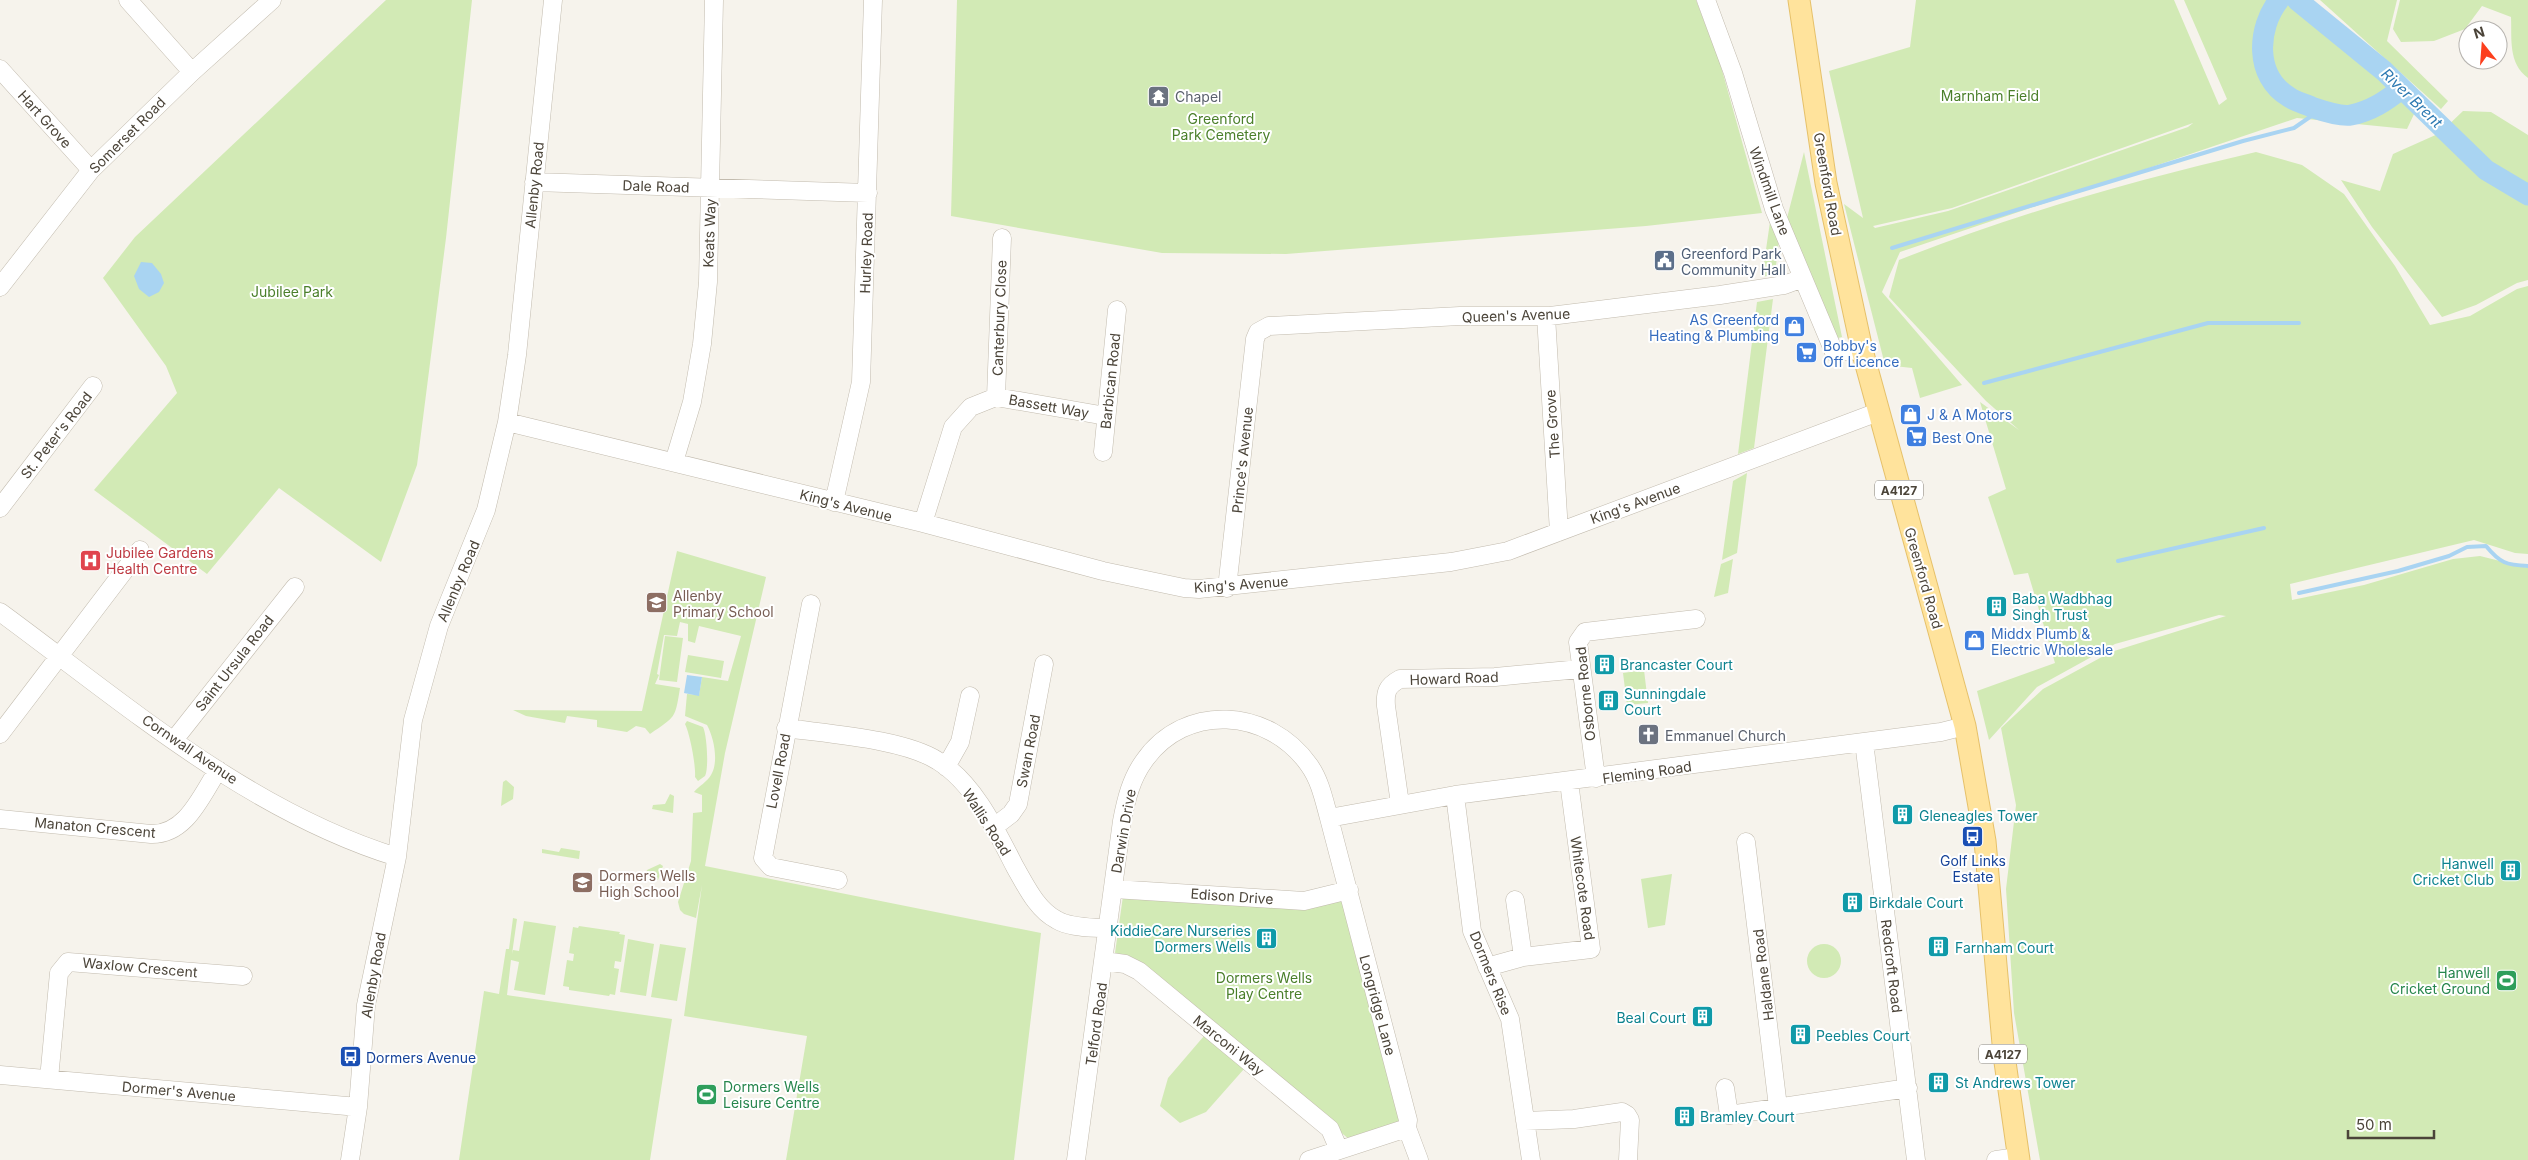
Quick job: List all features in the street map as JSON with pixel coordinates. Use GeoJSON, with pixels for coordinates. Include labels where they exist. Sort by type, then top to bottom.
{"type":"FeatureCollection","features":[{"type":"Feature","properties":{"kind":"main road","name":"Greenford Road"},"geometry":{"type":"LineString","coordinates":[[1799,0],[1826,183],[1862,350],[1965,726],[1985,841],[2004,1055],[2019,1158]]}},
{"type":"Feature","properties":{"kind":"street"},"geometry":{"type":"LineString","coordinates":[[128,0],[192,72]]}},
{"type":"Feature","properties":{"kind":"street","name":"Somerset Road"},"geometry":{"type":"LineString","coordinates":[[0,287],[91,170],[192,72],[272,0]]}},
{"type":"Feature","properties":{"kind":"street","name":"Allenby Road"},"geometry":{"type":"LineString","coordinates":[[350,1160],[358,1107],[369,985],[397,857],[413,720],[439,626],[486,510],[507,422],[517,355],[553,0]]}},
{"type":"Feature","properties":{"kind":"street","name":"Keats Way"},"geometry":{"type":"LineString","coordinates":[[674,462],[692,402],[702,344],[708,282],[714,0]]}},
{"type":"Feature","properties":{"kind":"street","name":"Hurley Road"},"geometry":{"type":"LineString","coordinates":[[834,502],[861,382],[873,0]]}},
{"type":"Feature","properties":{"kind":"street","name":"Windmill Lane"},"geometry":{"type":"LineString","coordinates":[[1706,0],[1733,73],[1774,209],[1834,352],[1862,350]]}},
{"type":"Feature","properties":{"kind":"street","name":"Hart Grove"},"geometry":{"type":"LineString","coordinates":[[0,69],[91,170]]}},
{"type":"Feature","properties":{"kind":"street","name":"Dale Road"},"geometry":{"type":"LineString","coordinates":[[534,182],[868,193]]}},
{"type":"Feature","properties":{"kind":"street","name":"Canterbury Close"},"geometry":{"type":"LineString","coordinates":[[996,398],[1002,238]]}},
{"type":"Feature","properties":{"kind":"street","name":"Queen's Avenue"},"geometry":{"type":"LineString","coordinates":[[1258,332],[1269,326],[1279,324],[1460,316],[1546,316],[1720,295],[1784,285],[1803,278]]}},
{"type":"Feature","properties":{"kind":"street","name":"Barbican Road"},"geometry":{"type":"LineString","coordinates":[[1103,452],[1117,310]]}},
{"type":"Feature","properties":{"kind":"street","name":"The Grove"},"geometry":{"type":"LineString","coordinates":[[1546,316],[1559,532]]}},
{"type":"Feature","properties":{"kind":"street","name":"Prince's Avenue"},"geometry":{"type":"LineString","coordinates":[[1227,588],[1251,362],[1258,332]]}},
{"type":"Feature","properties":{"kind":"street","name":"St. Peter's Road"},"geometry":{"type":"LineString","coordinates":[[0,508],[93,386]]}},
{"type":"Feature","properties":{"kind":"street","name":"Bassett Way"},"geometry":{"type":"LineString","coordinates":[[922,523],[953,427],[971,407],[996,398],[1106,416]]}},
{"type":"Feature","properties":{"kind":"street","name":"King's Avenue"},"geometry":{"type":"LineString","coordinates":[[507,422],[922,523],[1147,581],[1184,588],[1227,588],[1451,562],[1508,551],[1878,412]]}},
{"type":"Feature","properties":{"kind":"street"},"geometry":{"type":"LineString","coordinates":[[0,734],[58,655],[140,550]]}},
{"type":"Feature","properties":{"kind":"street","name":"Saint Ursula Road"},"geometry":{"type":"LineString","coordinates":[[174,740],[294,587]]}},
{"type":"Feature","properties":{"kind":"street","name":"Lovell Road"},"geometry":{"type":"LineString","coordinates":[[811,604],[786,728],[763,858],[771,867],[838,880]]}},
{"type":"Feature","properties":{"kind":"street","name":"Cornwall Avenue"},"geometry":{"type":"LineString","coordinates":[[0,612],[174,740],[218,770],[297,815],[349,839],[397,857]]}},
{"type":"Feature","properties":{"kind":"street","name":"Osborne Road"},"geometry":{"type":"LineString","coordinates":[[1596,778],[1578,642],[1585,632],[1696,619]]}},
{"type":"Feature","properties":{"kind":"street","name":"Swan Road"},"geometry":{"type":"LineString","coordinates":[[994,827],[1011,814],[1018,804],[1044,664]]}},
{"type":"Feature","properties":{"kind":"street","name":"Howard Road"},"geometry":{"type":"LineString","coordinates":[[1400,804],[1385,694],[1391,684],[1400,679],[1494,677],[1580,668]]}},
{"type":"Feature","properties":{"kind":"street"},"geometry":{"type":"LineString","coordinates":[[946,767],[960,742],[970,696]]}},
{"type":"Feature","properties":{"kind":"street","name":"Darwin Drive"},"geometry":{"type":"LineString","coordinates":[[1114,889],[1122,821],[1133,780],[1145,759],[1158,744],[1176,732],[1197,722],[1218,718],[1240,719],[1260,725],[1280,736],[1296,750],[1313,772],[1337,848]]}},
{"type":"Feature","properties":{"kind":"street","name":"Fleming Road"},"geometry":{"type":"LineString","coordinates":[[1329,818],[1400,804],[1455,796],[1948,731],[1965,726]]}},
{"type":"Feature","properties":{"kind":"street","name":"Wallis Road"},"geometry":{"type":"LineString","coordinates":[[786,728],[908,748],[930,756],[946,767],[972,794],[994,827],[1028,890],[1048,914],[1061,922],[1109,929]]}},
{"type":"Feature","properties":{"kind":"street","name":"Redcroft Road"},"geometry":{"type":"LineString","coordinates":[[1864,742],[1916,1160]]}},
{"type":"Feature","properties":{"kind":"street","name":"Manaton Crescent"},"geometry":{"type":"LineString","coordinates":[[0,819],[151,834],[165,833],[176,829],[185,820],[218,770]]}},
{"type":"Feature","properties":{"kind":"street","name":"Whitecote Road"},"geometry":{"type":"LineString","coordinates":[[1487,967],[1523,957],[1591,949],[1569,782]]}},
{"type":"Feature","properties":{"kind":"street","name":"Dormers Rise"},"geometry":{"type":"LineString","coordinates":[[1455,796],[1472,931],[1510,1019],[1532,1160]]}},
{"type":"Feature","properties":{"kind":"street","name":"Haldane Road"},"geometry":{"type":"LineString","coordinates":[[1746,842],[1778,1107]]}},
{"type":"Feature","properties":{"kind":"street","name":"Longridge Lane"},"geometry":{"type":"LineString","coordinates":[[1337,848],[1408,1120],[1407,1128],[1419,1160]]}},
{"type":"Feature","properties":{"kind":"street","name":"Edison Drive"},"geometry":{"type":"LineString","coordinates":[[1114,889],[1299,900],[1323,898],[1348,890]]}},
{"type":"Feature","properties":{"kind":"street","name":"Telford Road"},"geometry":{"type":"LineString","coordinates":[[1076,1160],[1114,889]]}},
{"type":"Feature","properties":{"kind":"street"},"geometry":{"type":"LineString","coordinates":[[1515,900],[1523,957]]}},
{"type":"Feature","properties":{"kind":"street","name":"Marconi Way"},"geometry":{"type":"LineString","coordinates":[[1104,961],[1125,964],[1139,971],[1330,1129],[1339,1150]]}},
{"type":"Feature","properties":{"kind":"street","name":"Waxlow Crescent"},"geometry":{"type":"LineString","coordinates":[[49,1079],[58,981],[61,968],[68,962],[243,976]]}},
{"type":"Feature","properties":{"kind":"street","name":"Dormer's Avenue"},"geometry":{"type":"LineString","coordinates":[[0,1074],[358,1107]]}},
{"type":"Feature","properties":{"kind":"street"},"geometry":{"type":"LineString","coordinates":[[1725,1088],[1728,1115],[1908,1088]]}},
{"type":"Feature","properties":{"kind":"street"},"geometry":{"type":"LineString","coordinates":[[1525,1121],[1574,1119],[1622,1112],[1630,1120],[1628,1160]]}},
{"type":"Feature","properties":{"kind":"street"},"geometry":{"type":"LineString","coordinates":[[1309,1160],[1407,1128]]}},
{"type":"Feature","properties":{"kind":"street"},"geometry":{"type":"LineString","coordinates":[[1996,1160],[2019,1158]]}},
{"type":"Feature","properties":{"kind":"green space","name":"Jubilee Park"},"geometry":{"type":"Polygon","coordinates":[[[386,0],[472,0],[446,238],[417,465],[381,562],[279,488],[207,574],[94,490],[177,393],[166,366],[103,278],[135,237],[386,0]]]}},
{"type":"Feature","properties":{"kind":"green space","name":"Greenford Park Cemetery"},"geometry":{"type":"Polygon","coordinates":[[[957,0],[1696,0],[1720,63],[1762,213],[1646,226],[1286,254],[1162,253],[951,216],[957,0]]]}},
{"type":"Feature","properties":{"kind":"green space","name":"Marnham Field"},"geometry":{"type":"Polygon","coordinates":[[[1916,0],[2174,0],[2219,105],[2227,99],[2184,0],[2297,0],[2384,71],[2397,89],[2393,93],[2415,112],[2407,129],[2297,118],[1900,252],[1882,292],[1962,385],[1920,398],[1912,368],[1885,365],[1844,204],[1863,218],[1829,71],[1910,47],[1916,0]],[[2193,123],[1952,208],[1873,226],[1875,228],[1948,211],[2188,127],[2193,123]]]}},
{"type":"Feature","properties":{"kind":"green space"},"geometry":{"type":"Polygon","coordinates":[[[2320,0],[2397,0],[2387,41],[2448,101],[2441,109],[2320,0]]]}},
{"type":"Feature","properties":{"kind":"green space"},"geometry":{"type":"Polygon","coordinates":[[[2400,0],[2528,0],[2528,78],[2517,65],[2514,58],[2511,17],[2482,6],[2472,20],[2458,20],[2458,32],[2434,41],[2401,42],[2393,29],[2400,0]]]}},
{"type":"Feature","properties":{"kind":"green space"},"geometry":{"type":"Polygon","coordinates":[[[2463,111],[2491,112],[2528,135],[2528,280],[2517,283],[2476,305],[2442,317],[2372,227],[2341,180],[2380,191],[2393,154],[2440,133],[2463,111]]]}},
{"type":"Feature","properties":{"kind":"green space"},"geometry":{"type":"Polygon","coordinates":[[[1804,152],[1842,337],[1838,338],[1787,218],[1804,152]]]}},
{"type":"Feature","properties":{"kind":"green space"},"geometry":{"type":"Polygon","coordinates":[[[2256,152],[2302,165],[2344,194],[2395,266],[2430,325],[2470,316],[2517,289],[2528,286],[2528,554],[2515,553],[2474,540],[2290,584],[2292,600],[2364,585],[2453,559],[2480,556],[2528,568],[2528,1160],[2040,1160],[2014,1013],[2006,889],[2016,805],[2001,728],[2043,689],[2111,652],[2226,616],[2219,615],[2115,644],[2037,687],[1989,740],[1977,691],[2055,663],[2028,573],[2014,575],[1988,497],[2006,489],[1980,402],[2019,430],[1986,401],[1889,297],[1899,260],[1943,243],[2076,199],[2165,174],[2256,152]]]}},
{"type":"Feature","properties":{"kind":"green space"},"geometry":{"type":"Polygon","coordinates":[[[1770,222],[1779,240],[1775,274],[1762,277],[1770,222]]]}},
{"type":"Feature","properties":{"kind":"green space"},"geometry":{"type":"Polygon","coordinates":[[[1773,299],[1754,448],[1738,454],[1757,302],[1773,299]]]}},
{"type":"Feature","properties":{"kind":"green space"},"geometry":{"type":"Polygon","coordinates":[[[1747,473],[1737,553],[1722,560],[1733,481],[1747,473]]]}},
{"type":"Feature","properties":{"kind":"green space"},"geometry":{"type":"Polygon","coordinates":[[[677,551],[766,577],[725,753],[705,866],[1041,933],[1014,1160],[786,1160],[807,1036],[684,1016],[702,885],[696,918],[684,914],[680,910],[678,902],[691,861],[693,813],[702,812],[702,795],[694,792],[711,775],[715,764],[712,736],[707,725],[685,716],[687,694],[699,695],[702,677],[728,681],[741,636],[699,626],[695,643],[688,641],[688,624],[680,622],[677,636],[664,635],[657,674],[659,675],[655,684],[680,688],[673,716],[650,734],[645,728],[636,726],[627,732],[597,727],[597,720],[567,716],[565,723],[526,716],[513,710],[642,711],[677,551]]]}},
{"type":"Feature","properties":{"kind":"green space"},"geometry":{"type":"Polygon","coordinates":[[[1733,559],[1728,593],[1714,597],[1721,564],[1733,559]]]}},
{"type":"Feature","properties":{"kind":"green space"},"geometry":{"type":"Polygon","coordinates":[[[665,636],[683,638],[677,682],[659,680],[665,636]]]}},
{"type":"Feature","properties":{"kind":"green space"},"geometry":{"type":"Polygon","coordinates":[[[688,655],[724,661],[721,678],[685,672],[688,655]]]}},
{"type":"Feature","properties":{"kind":"green space"},"geometry":{"type":"Polygon","coordinates":[[[1644,670],[1648,703],[1627,705],[1623,673],[1644,670]]]}},
{"type":"Feature","properties":{"kind":"green space"},"geometry":{"type":"Polygon","coordinates":[[[687,721],[703,727],[706,737],[706,772],[705,776],[698,781],[695,777],[695,765],[685,724],[687,721]]]}},
{"type":"Feature","properties":{"kind":"green space"},"geometry":{"type":"Polygon","coordinates":[[[506,780],[514,787],[513,799],[501,806],[503,782],[506,780]]]}},
{"type":"Feature","properties":{"kind":"green space"},"geometry":{"type":"Polygon","coordinates":[[[670,794],[674,796],[673,813],[652,809],[653,805],[665,804],[670,794]]]}},
{"type":"Feature","properties":{"kind":"green space"},"geometry":{"type":"Polygon","coordinates":[[[561,848],[580,851],[579,859],[542,853],[542,849],[559,852],[561,848]]]}},
{"type":"Feature","properties":{"kind":"green space"},"geometry":{"type":"Polygon","coordinates":[[[660,864],[663,866],[658,880],[645,877],[647,870],[660,864]]]}},
{"type":"Feature","properties":{"kind":"green space"},"geometry":{"type":"Polygon","coordinates":[[[1672,874],[1665,925],[1648,928],[1641,879],[1672,874]]]}},
{"type":"Feature","properties":{"kind":"green space","name":"Dormers Wells Play Centre"},"geometry":{"type":"Polygon","coordinates":[[[1123,896],[1342,897],[1401,1124],[1350,1140],[1136,960],[1115,953],[1123,896]]]}},
{"type":"Feature","properties":{"kind":"green space"},"geometry":{"type":"Polygon","coordinates":[[[513,918],[517,919],[512,954],[513,950],[519,951],[524,921],[556,926],[545,995],[514,990],[519,962],[511,960],[507,995],[672,1019],[650,1160],[459,1160],[484,991],[499,994],[506,949],[509,949],[513,918]]]}},
{"type":"Feature","properties":{"kind":"green space"},"geometry":{"type":"Polygon","coordinates":[[[579,926],[620,932],[619,934],[625,935],[621,962],[615,961],[614,968],[619,969],[615,995],[610,994],[609,996],[569,990],[569,987],[563,986],[567,960],[573,961],[574,954],[569,953],[573,927],[578,928],[579,926]]]}},
{"type":"Feature","properties":{"kind":"green space"},"geometry":{"type":"Polygon","coordinates":[[[628,939],[654,944],[646,996],[620,992],[628,939]]]}},
{"type":"Feature","properties":{"kind":"green space"},"geometry":{"type":"Polygon","coordinates":[[[660,944],[686,948],[677,1001],[651,997],[660,944]]]}},
{"type":"Feature","properties":{"kind":"green space"},"geometry":{"type":"Polygon","coordinates":[[[1824,944],[1836,949],[1841,961],[1836,973],[1824,978],[1812,973],[1807,961],[1812,949],[1824,944]]]}},
{"type":"Feature","properties":{"kind":"green space"},"geometry":{"type":"Polygon","coordinates":[[[1204,1036],[1244,1069],[1206,1112],[1180,1123],[1160,1106],[1168,1078],[1204,1036]]]}},
{"type":"Feature","properties":{"kind":"water"},"geometry":{"type":"Polygon","coordinates":[[[141,262],[152,263],[161,274],[164,283],[159,292],[149,297],[139,289],[134,276],[141,262]]]}},
{"type":"Feature","properties":{"kind":"water"},"geometry":{"type":"Polygon","coordinates":[[[687,675],[702,677],[699,696],[684,693],[687,675]]]}},
{"type":"Feature","properties":{"kind":"waterway"},"geometry":{"type":"LineString","coordinates":[[2279,0],[2266,24],[2263,37],[2263,51],[2270,77],[2278,88],[2289,97],[2318,109],[2342,115],[2351,115],[2372,108],[2401,89]]}},
{"type":"Feature","properties":{"kind":"waterway","name":"River Brent"},"geometry":{"type":"LineString","coordinates":[[2297,0],[2384,71],[2486,170],[2528,195]]}},
{"type":"Feature","properties":{"kind":"waterway"},"geometry":{"type":"LineString","coordinates":[[1892,248],[2243,141],[2294,128],[2320,110]]}},
{"type":"Feature","properties":{"kind":"waterway"},"geometry":{"type":"LineString","coordinates":[[1984,383],[2208,323],[2299,323]]}},
{"type":"Feature","properties":{"kind":"waterway"},"geometry":{"type":"LineString","coordinates":[[2118,561],[2264,528]]}},
{"type":"Feature","properties":{"kind":"waterway"},"geometry":{"type":"LineString","coordinates":[[2299,593],[2398,571],[2449,556],[2467,547],[2486,546],[2504,562],[2528,566]]}},
{"type":"Feature","properties":{"kind":"place","name":"Chapel"},"geometry":{"type":"Point","coordinates":[1159,96]}},
{"type":"Feature","properties":{"kind":"place","name":"Greenford Park Community Hall"},"geometry":{"type":"Point","coordinates":[1665,261]}},
{"type":"Feature","properties":{"kind":"place","name":"AS Greenford Heating & Plumbing"},"geometry":{"type":"Point","coordinates":[1795,327]}},
{"type":"Feature","properties":{"kind":"place","name":"Bobby's Off Licence"},"geometry":{"type":"Point","coordinates":[1807,353]}},
{"type":"Feature","properties":{"kind":"place","name":"J & A Motors"},"geometry":{"type":"Point","coordinates":[1911,414]}},
{"type":"Feature","properties":{"kind":"place","name":"Best One"},"geometry":{"type":"Point","coordinates":[1916,437]}},
{"type":"Feature","properties":{"kind":"place","name":"Jubilee Gardens Health Centre"},"geometry":{"type":"Point","coordinates":[90,560]}},
{"type":"Feature","properties":{"kind":"place","name":"Allenby Primary School"},"geometry":{"type":"Point","coordinates":[657,603]}},
{"type":"Feature","properties":{"kind":"place","name":"Baba Wadbhag Singh Trust"},"geometry":{"type":"Point","coordinates":[1996,606]}},
{"type":"Feature","properties":{"kind":"place","name":"Middx Plumb & Electric Wholesale"},"geometry":{"type":"Point","coordinates":[1975,641]}},
{"type":"Feature","properties":{"kind":"place","name":"Brancaster Court"},"geometry":{"type":"Point","coordinates":[1604,664]}},
{"type":"Feature","properties":{"kind":"place","name":"Sunningdale Court"},"geometry":{"type":"Point","coordinates":[1608,701]}},
{"type":"Feature","properties":{"kind":"place","name":"Emmanuel Church"},"geometry":{"type":"Point","coordinates":[1649,735]}},
{"type":"Feature","properties":{"kind":"place","name":"Gleneagles Tower"},"geometry":{"type":"Point","coordinates":[1903,815]}},
{"type":"Feature","properties":{"kind":"place","name":"Golf Links Estate"},"geometry":{"type":"Point","coordinates":[1973,837]}},
{"type":"Feature","properties":{"kind":"place","name":"Hanwell Cricket Club"},"geometry":{"type":"Point","coordinates":[2510,871]}},
{"type":"Feature","properties":{"kind":"place","name":"Dormers Wells High School"},"geometry":{"type":"Point","coordinates":[583,883]}},
{"type":"Feature","properties":{"kind":"place","name":"Birkdale Court"},"geometry":{"type":"Point","coordinates":[1853,902]}},
{"type":"Feature","properties":{"kind":"place","name":"KiddieCare Nurseries Dormers Wells"},"geometry":{"type":"Point","coordinates":[1267,938]}},
{"type":"Feature","properties":{"kind":"place","name":"Farnham Court"},"geometry":{"type":"Point","coordinates":[1939,947]}},
{"type":"Feature","properties":{"kind":"place","name":"Hanwell Cricket Ground"},"geometry":{"type":"Point","coordinates":[2506,980]}},
{"type":"Feature","properties":{"kind":"place","name":"Beal Court"},"geometry":{"type":"Point","coordinates":[1702,1017]}},
{"type":"Feature","properties":{"kind":"place","name":"Peebles Court"},"geometry":{"type":"Point","coordinates":[1800,1035]}},
{"type":"Feature","properties":{"kind":"place","name":"Dormers Avenue"},"geometry":{"type":"Point","coordinates":[350,1057]}},
{"type":"Feature","properties":{"kind":"place","name":"St Andrews Tower"},"geometry":{"type":"Point","coordinates":[1939,1082]}},
{"type":"Feature","properties":{"kind":"place","name":"Dormers Wells Leisure Centre"},"geometry":{"type":"Point","coordinates":[707,1094]}},
{"type":"Feature","properties":{"kind":"place","name":"Bramley Court"},"geometry":{"type":"Point","coordinates":[1684,1116]}}]}
